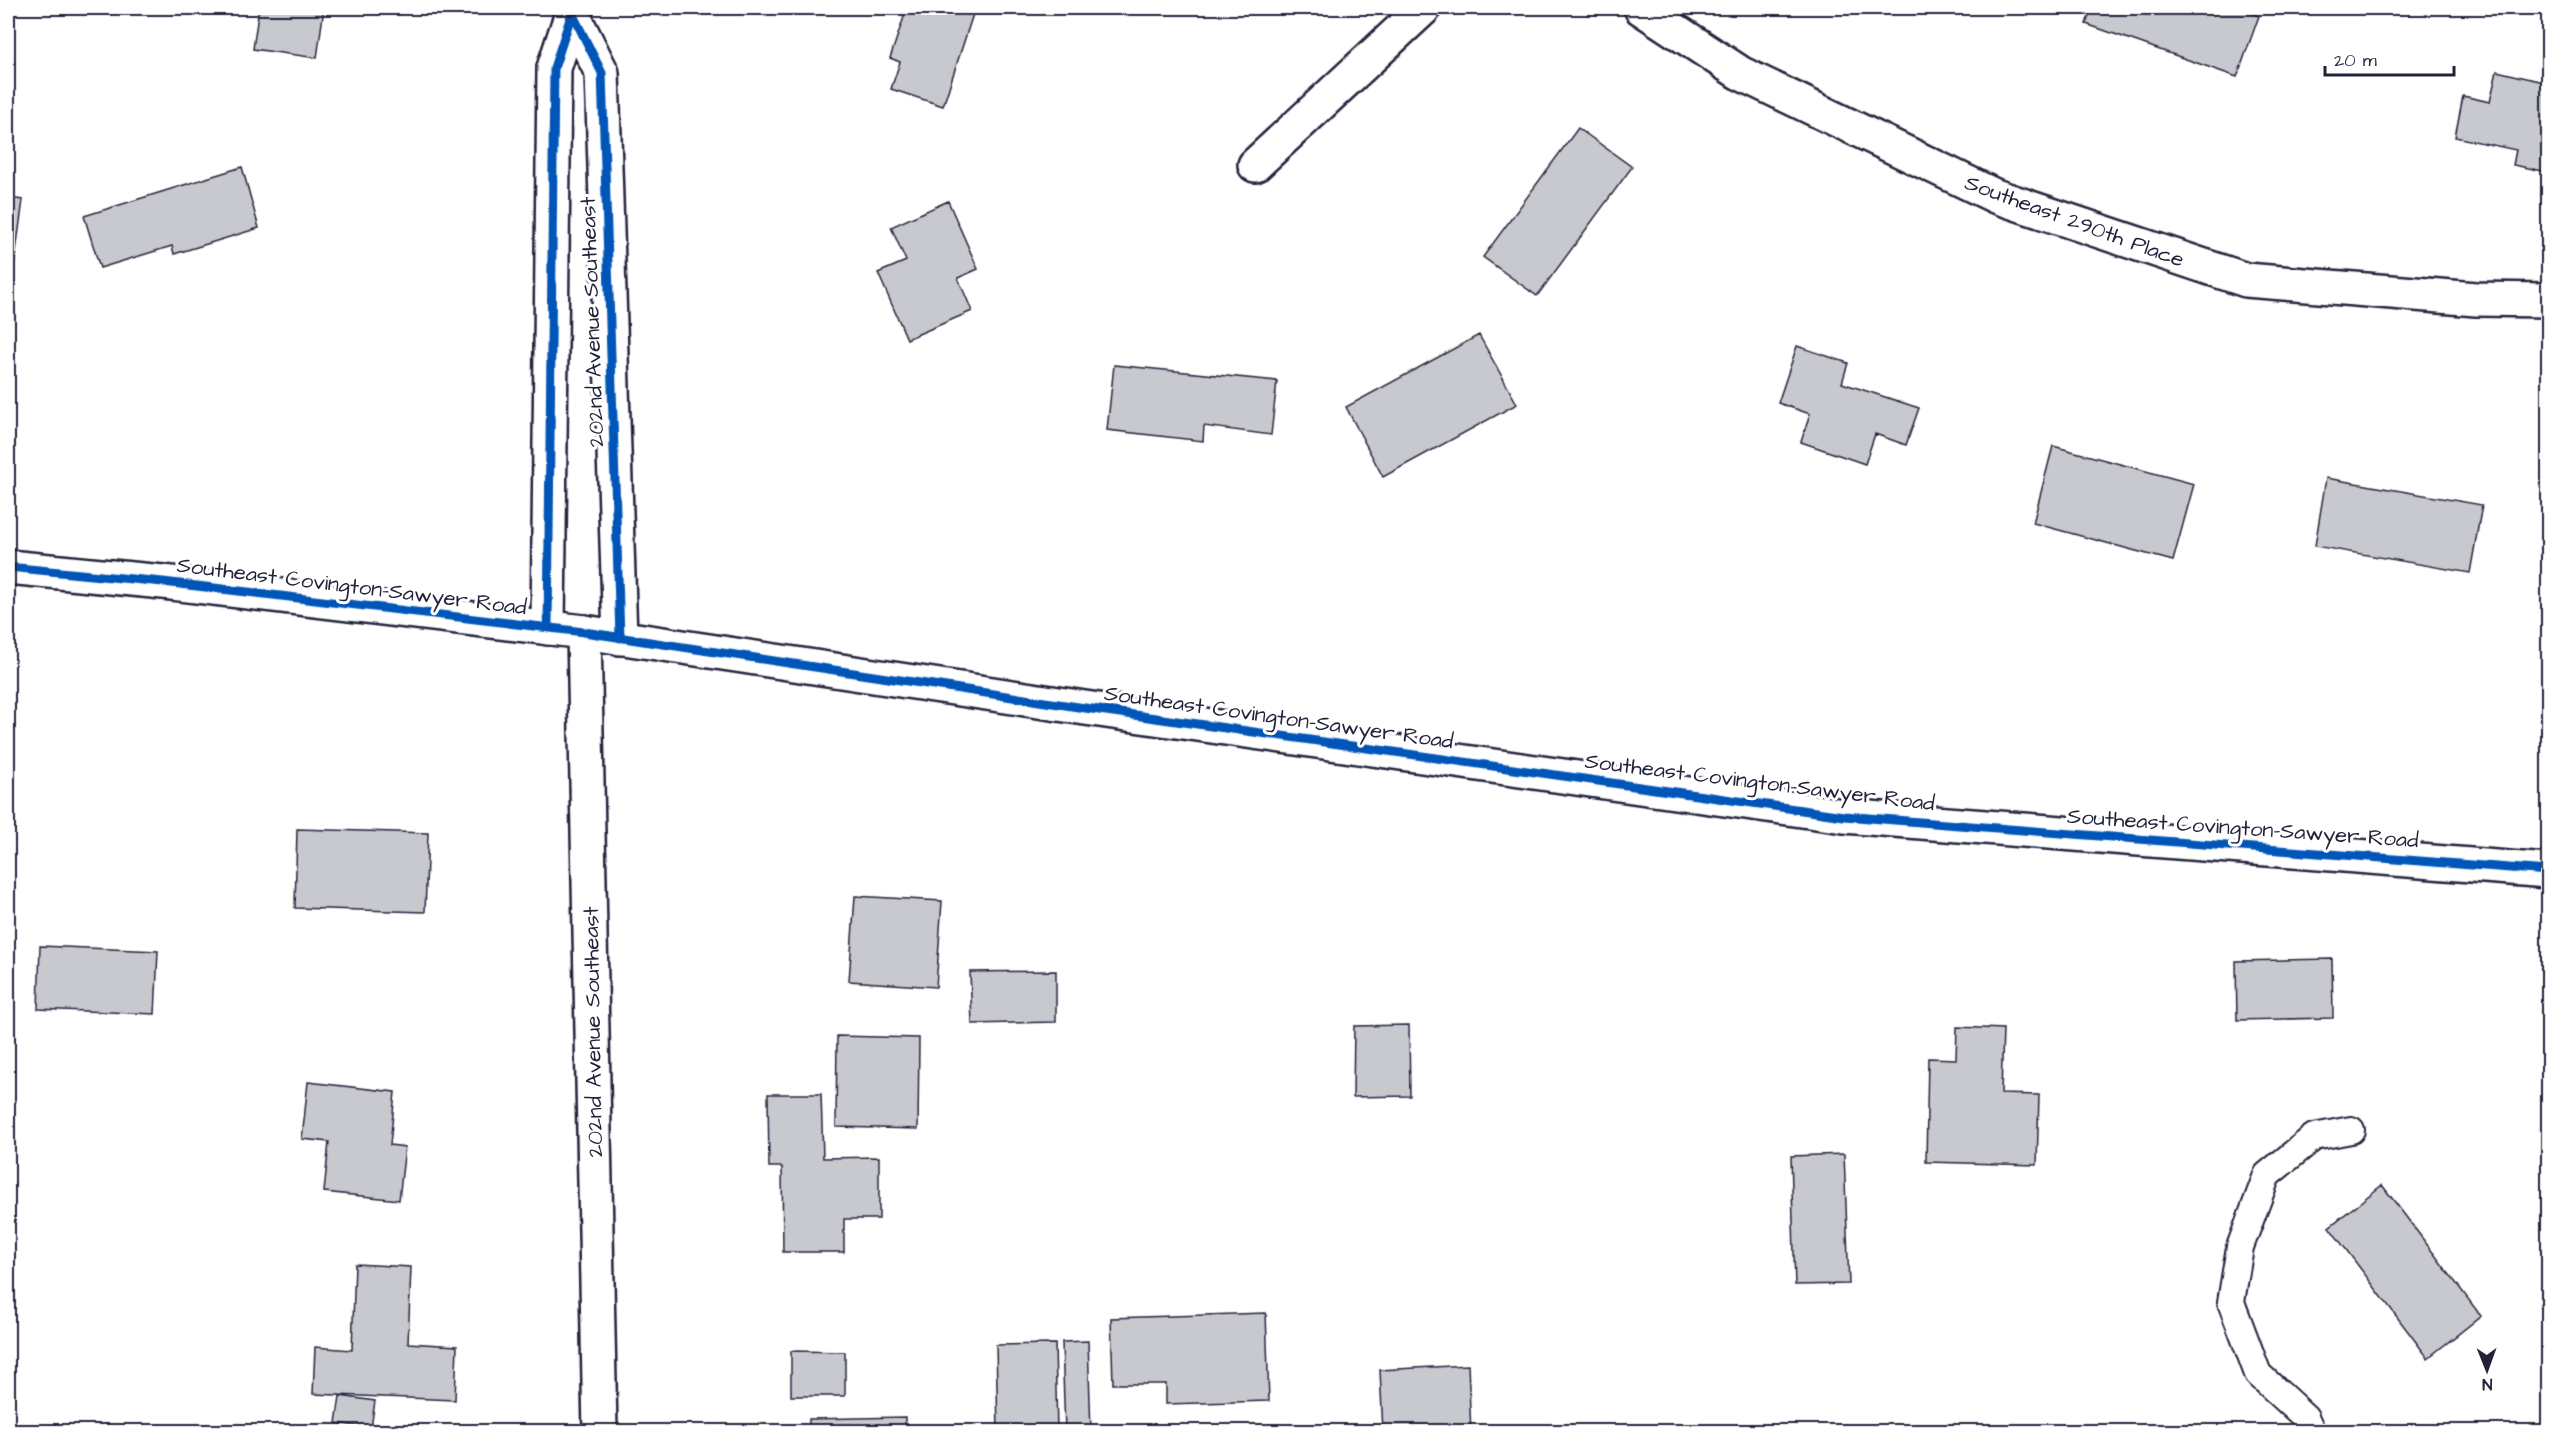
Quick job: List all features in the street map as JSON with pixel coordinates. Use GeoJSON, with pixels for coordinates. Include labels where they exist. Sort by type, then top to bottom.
{"type":"FeatureCollection","features":[{"type":"Feature","properties":{"kind":"street"},"geometry":{"type":"LineString","coordinates":[[1255,165],[1424,8]]}},
{"type":"Feature","properties":{"kind":"street","name":"Southeast 290th Place"},"geometry":{"type":"LineString","coordinates":[[1641,8],[1740,73],[1995,196],[2246,280],[2476,299],[2548,300]]}},
{"type":"Feature","properties":{"kind":"street","name":"202nd Avenue Southeast"},"geometry":{"type":"LineString","coordinates":[[548,628],[554,68],[572,10]]}},
{"type":"Feature","properties":{"kind":"street","name":"202nd Avenue Southeast"},"geometry":{"type":"LineString","coordinates":[[572,10],[602,73],[620,638]]}},
{"type":"Feature","properties":{"kind":"street","name":"Southeast Covington-Sawyer Road"},"geometry":{"type":"LineString","coordinates":[[8,567],[163,582],[584,632],[1085,708],[1844,816],[2548,871]]}},
{"type":"Feature","properties":{"kind":"street","name":"202nd Avenue Southeast"},"geometry":{"type":"LineString","coordinates":[[584,632],[600,1431]]}},
{"type":"Feature","properties":{"kind":"lane"},"geometry":{"type":"LineString","coordinates":[[2312,1431],[2305,1417],[2258,1374],[2231,1302],[2240,1247],[2267,1175],[2314,1137],[2351,1130]]}},
{"type":"Feature","properties":{"kind":"building"},"geometry":{"type":"Polygon","coordinates":[[[259,8],[324,8],[317,58],[253,49],[259,8]]]}},
{"type":"Feature","properties":{"kind":"building"},"geometry":{"type":"Polygon","coordinates":[[[907,8],[975,8],[943,106],[891,89],[900,62],[890,58],[907,8]]]}},
{"type":"Feature","properties":{"kind":"building"},"geometry":{"type":"Polygon","coordinates":[[[2092,8],[2234,8],[2259,16],[2237,77],[2086,24],[2092,8]]]}},
{"type":"Feature","properties":{"kind":"building"},"geometry":{"type":"Polygon","coordinates":[[[2497,71],[2548,83],[2548,172],[2513,165],[2516,150],[2455,137],[2463,96],[2490,102],[2497,71]]]}},
{"type":"Feature","properties":{"kind":"building"},"geometry":{"type":"Polygon","coordinates":[[[1578,128],[1632,167],[1537,296],[1483,257],[1578,128]]]}},
{"type":"Feature","properties":{"kind":"building"},"geometry":{"type":"Polygon","coordinates":[[[242,167],[259,228],[174,254],[172,246],[100,268],[84,216],[242,167]]]}},
{"type":"Feature","properties":{"kind":"building"},"geometry":{"type":"Polygon","coordinates":[[[8,198],[23,200],[14,266],[8,266],[8,198]]]}},
{"type":"Feature","properties":{"kind":"building"},"geometry":{"type":"Polygon","coordinates":[[[948,201],[978,269],[958,278],[972,311],[907,339],[878,273],[906,261],[891,227],[948,201]]]}},
{"type":"Feature","properties":{"kind":"building"},"geometry":{"type":"Polygon","coordinates":[[[1479,335],[1517,404],[1383,477],[1346,407],[1479,335]]]}},
{"type":"Feature","properties":{"kind":"building"},"geometry":{"type":"Polygon","coordinates":[[[1797,346],[1848,363],[1842,383],[1919,408],[1906,445],[1875,434],[1865,464],[1801,442],[1810,414],[1778,403],[1797,346]]]}},
{"type":"Feature","properties":{"kind":"building"},"geometry":{"type":"Polygon","coordinates":[[[1114,365],[1277,381],[1271,435],[1204,426],[1203,441],[1107,430],[1114,365]]]}},
{"type":"Feature","properties":{"kind":"building"},"geometry":{"type":"Polygon","coordinates":[[[2053,446],[2194,484],[2173,561],[2033,523],[2053,446]]]}},
{"type":"Feature","properties":{"kind":"building"},"geometry":{"type":"Polygon","coordinates":[[[2326,478],[2482,505],[2470,573],[2315,546],[2326,478]]]}},
{"type":"Feature","properties":{"kind":"building"},"geometry":{"type":"Polygon","coordinates":[[[297,829],[428,833],[425,912],[295,908],[297,829]]]}},
{"type":"Feature","properties":{"kind":"building"},"geometry":{"type":"Polygon","coordinates":[[[855,896],[942,901],[936,987],[849,981],[855,896]]]}},
{"type":"Feature","properties":{"kind":"building"},"geometry":{"type":"Polygon","coordinates":[[[40,946],[158,951],[155,1014],[38,1009],[40,946]]]}},
{"type":"Feature","properties":{"kind":"building"},"geometry":{"type":"Polygon","coordinates":[[[2332,959],[2333,1018],[2237,1020],[2236,961],[2332,959]]]}},
{"type":"Feature","properties":{"kind":"building"},"geometry":{"type":"Polygon","coordinates":[[[1056,971],[1056,1022],[972,1024],[970,972],[1056,971]]]}},
{"type":"Feature","properties":{"kind":"building"},"geometry":{"type":"Polygon","coordinates":[[[1409,1025],[1410,1096],[1353,1097],[1354,1026],[1409,1025]]]}},
{"type":"Feature","properties":{"kind":"building"},"geometry":{"type":"Polygon","coordinates":[[[1957,1027],[2003,1029],[2001,1094],[2039,1095],[2037,1165],[1926,1162],[1928,1058],[1956,1059],[1957,1027]]]}},
{"type":"Feature","properties":{"kind":"building"},"geometry":{"type":"Polygon","coordinates":[[[837,1036],[919,1038],[918,1129],[836,1127],[837,1036]]]}},
{"type":"Feature","properties":{"kind":"building"},"geometry":{"type":"Polygon","coordinates":[[[308,1082],[395,1092],[390,1145],[405,1147],[399,1200],[324,1192],[329,1142],[302,1139],[308,1082]]]}},
{"type":"Feature","properties":{"kind":"building"},"geometry":{"type":"Polygon","coordinates":[[[768,1094],[821,1094],[823,1158],[879,1157],[879,1219],[844,1219],[844,1252],[783,1252],[782,1167],[769,1167],[768,1094]]]}},
{"type":"Feature","properties":{"kind":"building"},"geometry":{"type":"Polygon","coordinates":[[[1844,1154],[1849,1284],[1795,1285],[1791,1156],[1844,1154]]]}},
{"type":"Feature","properties":{"kind":"building"},"geometry":{"type":"Polygon","coordinates":[[[2382,1185],[2481,1316],[2428,1358],[2329,1227],[2382,1185]]]}},
{"type":"Feature","properties":{"kind":"building"},"geometry":{"type":"Polygon","coordinates":[[[355,1264],[411,1267],[408,1343],[457,1346],[455,1400],[313,1394],[315,1347],[352,1350],[355,1264]]]}},
{"type":"Feature","properties":{"kind":"building"},"geometry":{"type":"Polygon","coordinates":[[[1266,1313],[1269,1401],[1166,1404],[1166,1384],[1113,1384],[1111,1318],[1266,1313]]]}},
{"type":"Feature","properties":{"kind":"building"},"geometry":{"type":"Polygon","coordinates":[[[1088,1341],[1091,1432],[1065,1432],[1062,1342],[1088,1341]]]}},
{"type":"Feature","properties":{"kind":"building"},"geometry":{"type":"Polygon","coordinates":[[[1055,1344],[1057,1432],[998,1432],[996,1345],[1055,1344]]]}},
{"type":"Feature","properties":{"kind":"building"},"geometry":{"type":"Polygon","coordinates":[[[791,1351],[845,1352],[845,1396],[791,1396],[791,1351]]]}},
{"type":"Feature","properties":{"kind":"building"},"geometry":{"type":"Polygon","coordinates":[[[1468,1365],[1471,1432],[1383,1432],[1380,1370],[1468,1365]]]}},
{"type":"Feature","properties":{"kind":"building"},"geometry":{"type":"Polygon","coordinates":[[[340,1396],[375,1401],[371,1428],[336,1423],[340,1396]]]}},
{"type":"Feature","properties":{"kind":"building"},"geometry":{"type":"Polygon","coordinates":[[[905,1417],[905,1432],[809,1432],[809,1419],[905,1417]]]}},
{"type":"Feature","properties":{"kind":"cycle path"},"geometry":{"type":"LineString","coordinates":[[548,628],[554,68],[572,13],[602,73],[620,638]]}},
{"type":"Feature","properties":{"kind":"cycle path"},"geometry":{"type":"LineString","coordinates":[[8,567],[163,582],[584,632],[1085,708],[1844,816],[2548,871]]}}]}
